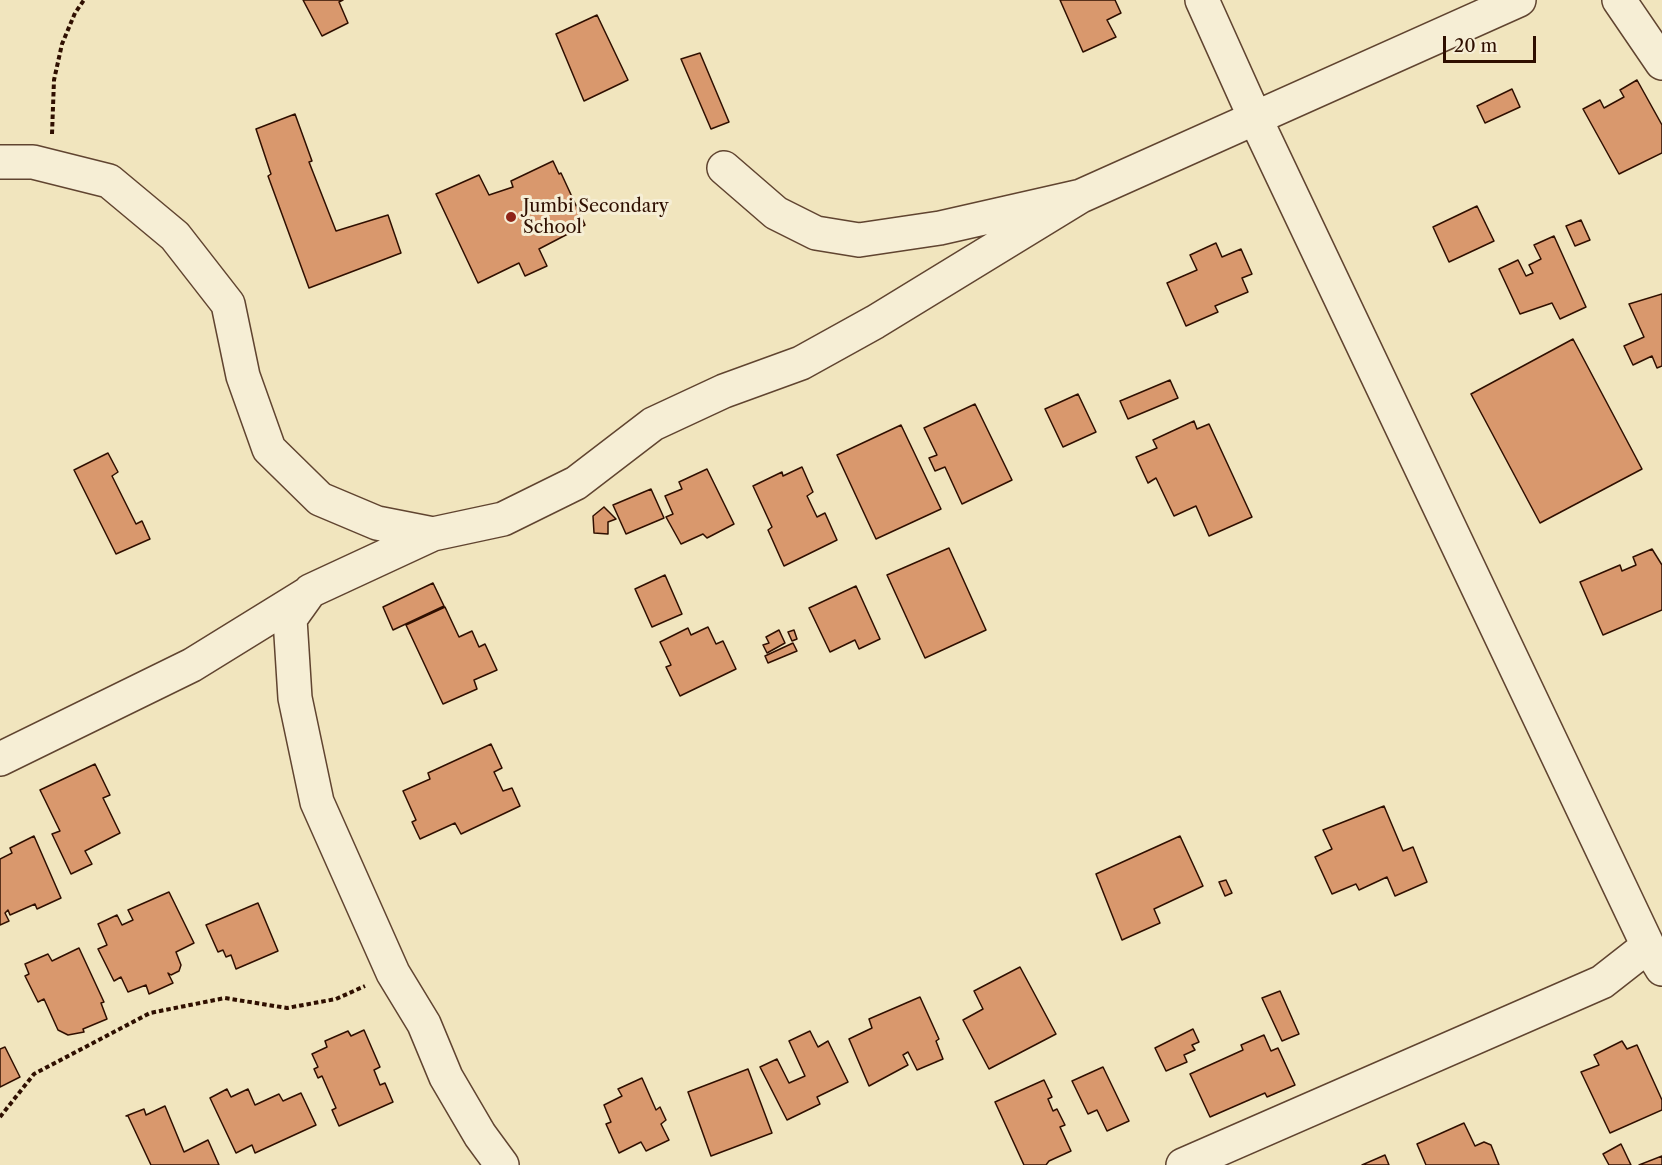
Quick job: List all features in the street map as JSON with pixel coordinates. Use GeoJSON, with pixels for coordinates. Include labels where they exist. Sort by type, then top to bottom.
{"type":"FeatureCollection","features":[{"type":"Feature","properties":{"kind":"street"},"geometry":{"type":"LineString","coordinates":[[1183,1165],[1655,958],[1256,120],[1202,0]]}},
{"type":"Feature","properties":{"kind":"street"},"geometry":{"type":"LineString","coordinates":[[0,759],[192,665],[310,591],[433,534],[502,519],[576,483],[653,424],[724,391],[801,363],[875,322],[1082,196],[1256,120],[1519,0]]}},
{"type":"Feature","properties":{"kind":"street"},"geometry":{"type":"LineString","coordinates":[[1619,0],[1662,63]]}},
{"type":"Feature","properties":{"kind":"street"},"geometry":{"type":"LineString","coordinates":[[0,162],[33,162],[110,181],[175,236],[228,304],[243,376],[269,449],[320,499],[377,523],[433,534]]}},
{"type":"Feature","properties":{"kind":"street"},"geometry":{"type":"LineString","coordinates":[[724,168],[776,213],[816,233],[859,240],[940,228],[1082,196]]}},
{"type":"Feature","properties":{"kind":"street"},"geometry":{"type":"LineString","coordinates":[[310,591],[291,620],[291,664],[295,698],[317,802],[393,973],[424,1024],[446,1077],[480,1135],[502,1165]]}},
{"type":"Feature","properties":{"kind":"path"},"geometry":{"type":"LineString","coordinates":[[54,167],[51,113],[54,80],[62,44],[75,13],[84,0]]}},
{"type":"Feature","properties":{"kind":"path"},"geometry":{"type":"LineString","coordinates":[[0,1117],[34,1074],[150,1013],[225,998],[287,1008],[336,999],[393,973]]}},
{"type":"Feature","properties":{"kind":"building"},"geometry":{"type":"Polygon","coordinates":[[[303,0],[343,0],[339,2],[348,23],[322,36],[303,0]]]}},
{"type":"Feature","properties":{"kind":"building"},"geometry":{"type":"Polygon","coordinates":[[[1060,0],[1115,0],[1121,13],[1107,20],[1116,37],[1083,52],[1060,0]]]}},
{"type":"Feature","properties":{"kind":"building"},"geometry":{"type":"Polygon","coordinates":[[[597,15],[628,80],[584,101],[556,34],[597,15]]]}},
{"type":"Feature","properties":{"kind":"building"},"geometry":{"type":"Polygon","coordinates":[[[700,53],[729,122],[711,129],[681,59],[700,53]]]}},
{"type":"Feature","properties":{"kind":"building"},"geometry":{"type":"Polygon","coordinates":[[[1637,80],[1662,125],[1662,153],[1619,174],[1583,109],[1600,100],[1604,108],[1624,97],[1620,90],[1637,80]]]}},
{"type":"Feature","properties":{"kind":"building"},"geometry":{"type":"Polygon","coordinates":[[[1512,89],[1520,107],[1485,123],[1477,106],[1512,89]]]}},
{"type":"Feature","properties":{"kind":"building"},"geometry":{"type":"Polygon","coordinates":[[[295,114],[312,161],[309,162],[336,231],[388,215],[401,253],[309,288],[268,176],[271,174],[256,129],[295,114]]]}},
{"type":"Feature","properties":{"kind":"building"},"geometry":{"type":"Polygon","coordinates":[[[553,161],[585,225],[539,249],[547,266],[525,276],[519,263],[478,283],[436,194],[479,175],[489,195],[513,187],[511,181],[553,161]]]}},
{"type":"Feature","properties":{"kind":"building"},"geometry":{"type":"Polygon","coordinates":[[[1477,206],[1494,241],[1449,262],[1433,227],[1477,206]]]}},
{"type":"Feature","properties":{"kind":"building"},"geometry":{"type":"Polygon","coordinates":[[[1581,220],[1590,240],[1575,246],[1566,226],[1581,220]]]}},
{"type":"Feature","properties":{"kind":"building"},"geometry":{"type":"Polygon","coordinates":[[[1554,236],[1586,307],[1560,319],[1552,303],[1520,314],[1499,269],[1518,260],[1526,276],[1533,273],[1529,265],[1541,259],[1534,245],[1554,236]]]}},
{"type":"Feature","properties":{"kind":"building"},"geometry":{"type":"Polygon","coordinates":[[[1216,243],[1222,257],[1241,249],[1252,274],[1242,278],[1248,292],[1215,306],[1218,312],[1186,326],[1167,283],[1197,270],[1190,255],[1216,243]]]}},
{"type":"Feature","properties":{"kind":"building"},"geometry":{"type":"Polygon","coordinates":[[[1662,294],[1662,366],[1657,368],[1652,356],[1633,365],[1624,346],[1644,337],[1629,304],[1662,294]]]}},
{"type":"Feature","properties":{"kind":"building"},"geometry":{"type":"Polygon","coordinates":[[[1573,339],[1642,469],[1540,523],[1471,394],[1573,339]]]}},
{"type":"Feature","properties":{"kind":"building"},"geometry":{"type":"Polygon","coordinates":[[[1170,380],[1178,398],[1128,419],[1120,401],[1170,380]]]}},
{"type":"Feature","properties":{"kind":"building"},"geometry":{"type":"Polygon","coordinates":[[[1078,394],[1096,432],[1063,447],[1045,409],[1078,394]]]}},
{"type":"Feature","properties":{"kind":"building"},"geometry":{"type":"Polygon","coordinates":[[[975,404],[1012,480],[962,504],[945,467],[935,471],[929,458],[937,455],[924,428],[975,404]]]}},
{"type":"Feature","properties":{"kind":"building"},"geometry":{"type":"Polygon","coordinates":[[[1194,421],[1197,429],[1209,424],[1252,517],[1209,536],[1196,506],[1174,516],[1156,478],[1148,483],[1136,457],[1157,448],[1153,440],[1194,421]]]}},
{"type":"Feature","properties":{"kind":"building"},"geometry":{"type":"Polygon","coordinates":[[[901,425],[941,509],[876,539],[837,455],[901,425]]]}},
{"type":"Feature","properties":{"kind":"building"},"geometry":{"type":"Polygon","coordinates":[[[108,453],[118,472],[112,476],[136,524],[142,521],[150,539],[116,554],[74,470],[108,453]]]}},
{"type":"Feature","properties":{"kind":"building"},"geometry":{"type":"Polygon","coordinates":[[[802,467],[813,492],[807,496],[817,517],[825,513],[837,540],[784,566],[768,530],[772,527],[753,486],[782,472],[783,476],[802,467]]]}},
{"type":"Feature","properties":{"kind":"building"},"geometry":{"type":"Polygon","coordinates":[[[707,469],[734,524],[707,538],[703,534],[681,544],[666,517],[673,514],[665,496],[682,489],[679,482],[707,469]]]}},
{"type":"Feature","properties":{"kind":"building"},"geometry":{"type":"Polygon","coordinates":[[[651,489],[664,518],[626,534],[613,505],[651,489]]]}},
{"type":"Feature","properties":{"kind":"building"},"geometry":{"type":"Polygon","coordinates":[[[604,507],[616,519],[608,522],[608,534],[594,533],[593,516],[604,507]]]}},
{"type":"Feature","properties":{"kind":"building"},"geometry":{"type":"Polygon","coordinates":[[[949,548],[986,630],[925,658],[887,575],[949,548]]]}},
{"type":"Feature","properties":{"kind":"building"},"geometry":{"type":"Polygon","coordinates":[[[1652,549],[1662,565],[1662,610],[1603,635],[1580,582],[1620,565],[1622,571],[1636,565],[1633,557],[1652,549]]]}},
{"type":"Feature","properties":{"kind":"building"},"geometry":{"type":"Polygon","coordinates":[[[665,575],[682,614],[652,627],[635,589],[665,575]]]}},
{"type":"Feature","properties":{"kind":"building"},"geometry":{"type":"Polygon","coordinates":[[[433,583],[444,606],[393,630],[383,607],[433,583]]]}},
{"type":"Feature","properties":{"kind":"building"},"geometry":{"type":"Polygon","coordinates":[[[856,586],[880,639],[859,649],[855,640],[830,652],[809,608],[856,586]]]}},
{"type":"Feature","properties":{"kind":"building"},"geometry":{"type":"Polygon","coordinates":[[[445,607],[459,637],[472,631],[479,647],[485,644],[497,670],[474,680],[477,689],[443,704],[406,625],[445,607]]]}},
{"type":"Feature","properties":{"kind":"building"},"geometry":{"type":"Polygon","coordinates":[[[708,627],[716,644],[723,641],[736,669],[680,696],[666,667],[671,665],[660,642],[688,628],[691,635],[708,627]]]}},
{"type":"Feature","properties":{"kind":"building"},"geometry":{"type":"Polygon","coordinates":[[[779,630],[785,643],[767,653],[763,645],[769,643],[766,637],[779,630]]]}},
{"type":"Feature","properties":{"kind":"building"},"geometry":{"type":"Polygon","coordinates":[[[794,630],[797,639],[792,641],[788,632],[794,630]]]}},
{"type":"Feature","properties":{"kind":"building"},"geometry":{"type":"Polygon","coordinates":[[[793,643],[797,651],[768,663],[765,656],[793,643]]]}},
{"type":"Feature","properties":{"kind":"building"},"geometry":{"type":"Polygon","coordinates":[[[491,744],[502,768],[494,772],[503,791],[512,788],[520,806],[461,834],[455,823],[420,839],[412,822],[416,820],[403,791],[430,779],[428,773],[491,744]]]}},
{"type":"Feature","properties":{"kind":"building"},"geometry":{"type":"Polygon","coordinates":[[[95,764],[110,795],[103,798],[120,833],[85,851],[92,864],[71,874],[52,834],[60,831],[40,790],[95,764]]]}},
{"type":"Feature","properties":{"kind":"building"},"geometry":{"type":"Polygon","coordinates":[[[1384,806],[1403,851],[1413,847],[1427,882],[1395,896],[1387,877],[1359,890],[1356,884],[1332,894],[1315,857],[1332,849],[1323,830],[1384,806]]]}},
{"type":"Feature","properties":{"kind":"building"},"geometry":{"type":"Polygon","coordinates":[[[34,836],[61,898],[37,909],[35,904],[10,915],[8,910],[5,913],[9,921],[0,925],[0,859],[12,853],[10,848],[34,836]]]}},
{"type":"Feature","properties":{"kind":"building"},"geometry":{"type":"Polygon","coordinates":[[[1180,836],[1203,886],[1154,909],[1160,923],[1122,940],[1096,874],[1180,836]]]}},
{"type":"Feature","properties":{"kind":"building"},"geometry":{"type":"Polygon","coordinates":[[[1226,880],[1232,893],[1225,896],[1219,882],[1226,880]]]}},
{"type":"Feature","properties":{"kind":"building"},"geometry":{"type":"Polygon","coordinates":[[[169,892],[194,943],[176,952],[181,965],[179,971],[171,975],[168,973],[173,983],[149,994],[146,985],[128,992],[121,977],[114,981],[98,949],[107,945],[98,924],[117,915],[122,925],[133,920],[128,910],[169,892]]]}},
{"type":"Feature","properties":{"kind":"building"},"geometry":{"type":"Polygon","coordinates":[[[258,903],[278,951],[236,969],[231,955],[226,957],[223,950],[218,952],[206,925],[258,903]]]}},
{"type":"Feature","properties":{"kind":"building"},"geometry":{"type":"Polygon","coordinates":[[[79,948],[104,1002],[101,1003],[107,1019],[83,1029],[84,1032],[68,1035],[58,1030],[44,999],[38,1002],[25,976],[29,974],[25,964],[48,954],[52,961],[79,948]]]}},
{"type":"Feature","properties":{"kind":"building"},"geometry":{"type":"Polygon","coordinates":[[[1020,967],[1056,1034],[989,1069],[963,1020],[983,1009],[974,991],[1020,967]]]}},
{"type":"Feature","properties":{"kind":"building"},"geometry":{"type":"Polygon","coordinates":[[[1280,991],[1299,1034],[1282,1041],[1262,998],[1280,991]]]}},
{"type":"Feature","properties":{"kind":"building"},"geometry":{"type":"Polygon","coordinates":[[[920,997],[939,1039],[936,1041],[943,1059],[917,1070],[908,1052],[903,1055],[908,1065],[869,1086],[849,1039],[872,1028],[869,1019],[920,997]]]}},
{"type":"Feature","properties":{"kind":"building"},"geometry":{"type":"Polygon","coordinates":[[[1193,1029],[1199,1042],[1192,1045],[1195,1050],[1184,1055],[1187,1062],[1166,1071],[1155,1048],[1193,1029]]]}},
{"type":"Feature","properties":{"kind":"building"},"geometry":{"type":"Polygon","coordinates":[[[364,1030],[380,1067],[374,1070],[380,1085],[385,1083],[393,1102],[339,1126],[332,1110],[336,1108],[322,1076],[318,1078],[314,1069],[318,1067],[312,1054],[327,1047],[325,1041],[348,1031],[351,1036],[364,1030]]]}},
{"type":"Feature","properties":{"kind":"building"},"geometry":{"type":"Polygon","coordinates":[[[810,1031],[818,1047],[828,1041],[848,1082],[817,1097],[820,1104],[787,1120],[760,1067],[777,1059],[789,1083],[805,1076],[789,1041],[810,1031]]]}},
{"type":"Feature","properties":{"kind":"building"},"geometry":{"type":"Polygon","coordinates":[[[1264,1035],[1271,1051],[1278,1048],[1295,1085],[1267,1097],[1265,1093],[1210,1117],[1190,1074],[1243,1050],[1241,1045],[1264,1035]]]}},
{"type":"Feature","properties":{"kind":"building"},"geometry":{"type":"Polygon","coordinates":[[[1622,1041],[1627,1049],[1637,1045],[1662,1100],[1662,1110],[1610,1133],[1581,1072],[1599,1065],[1594,1055],[1622,1041]]]}},
{"type":"Feature","properties":{"kind":"building"},"geometry":{"type":"Polygon","coordinates":[[[5,1047],[20,1077],[0,1087],[0,1049],[5,1047]]]}},
{"type":"Feature","properties":{"kind":"building"},"geometry":{"type":"Polygon","coordinates":[[[1103,1067],[1129,1121],[1107,1131],[1097,1110],[1088,1114],[1072,1081],[1103,1067]]]}},
{"type":"Feature","properties":{"kind":"building"},"geometry":{"type":"Polygon","coordinates":[[[748,1069],[772,1133],[711,1156],[688,1092],[748,1069]]]}},
{"type":"Feature","properties":{"kind":"building"},"geometry":{"type":"Polygon","coordinates":[[[642,1078],[656,1110],[660,1107],[666,1120],[661,1124],[669,1140],[646,1151],[641,1142],[619,1153],[606,1124],[611,1122],[604,1105],[622,1096],[618,1089],[642,1078]]]}},
{"type":"Feature","properties":{"kind":"building"},"geometry":{"type":"Polygon","coordinates":[[[1044,1080],[1052,1097],[1048,1099],[1053,1111],[1057,1109],[1065,1125],[1060,1127],[1071,1151],[1049,1161],[1046,1165],[1024,1165],[995,1102],[1044,1080]]]}},
{"type":"Feature","properties":{"kind":"building"},"geometry":{"type":"Polygon","coordinates":[[[227,1089],[231,1097],[248,1089],[255,1105],[279,1094],[283,1101],[301,1093],[316,1125],[255,1153],[252,1145],[236,1153],[210,1098],[227,1089]]]}},
{"type":"Feature","properties":{"kind":"building"},"geometry":{"type":"Polygon","coordinates":[[[165,1106],[184,1152],[208,1140],[219,1165],[151,1165],[126,1116],[144,1109],[146,1115],[165,1106]]]}},
{"type":"Feature","properties":{"kind":"building"},"geometry":{"type":"Polygon","coordinates":[[[1464,1123],[1475,1146],[1484,1142],[1491,1145],[1499,1165],[1426,1165],[1417,1144],[1464,1123]]]}},
{"type":"Feature","properties":{"kind":"building"},"geometry":{"type":"Polygon","coordinates":[[[1621,1144],[1631,1165],[1609,1165],[1603,1154],[1621,1144]]]}},
{"type":"Feature","properties":{"kind":"building"},"geometry":{"type":"Polygon","coordinates":[[[1385,1155],[1389,1165],[1362,1165],[1385,1155]]]}},
{"type":"Feature","properties":{"kind":"building"},"geometry":{"type":"Polygon","coordinates":[[[1662,1156],[1662,1165],[1639,1165],[1662,1156]]]}},
{"type":"Feature","properties":{"kind":"place","name":"Jumbi Secondary School"},"geometry":{"type":"Point","coordinates":[511,217]}}]}
